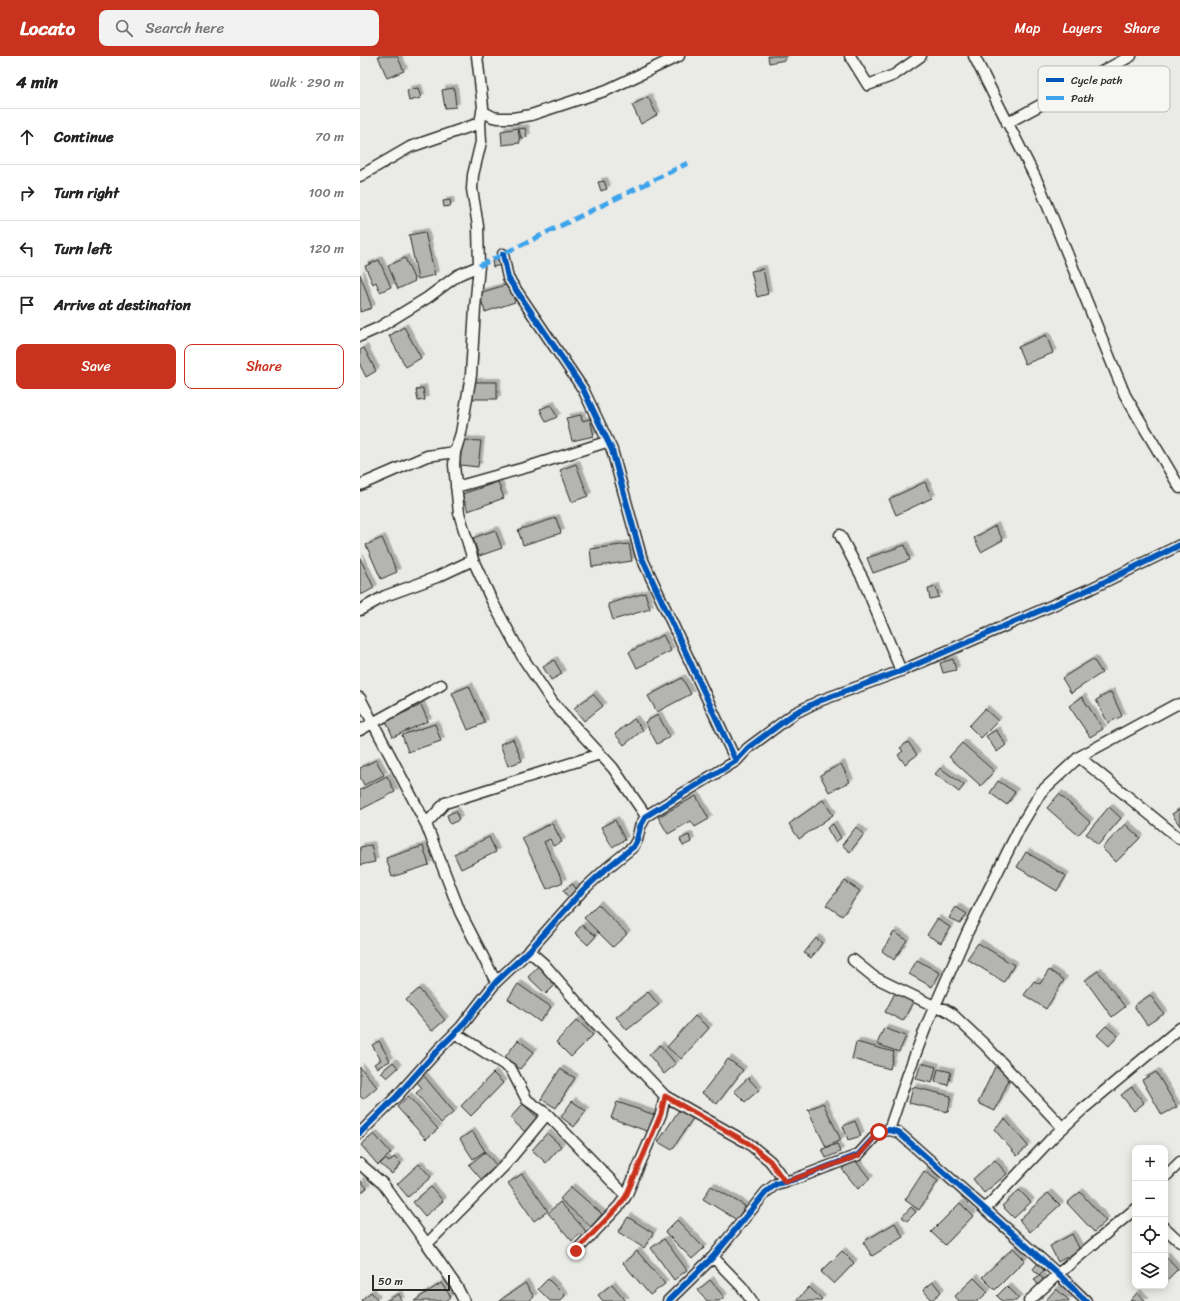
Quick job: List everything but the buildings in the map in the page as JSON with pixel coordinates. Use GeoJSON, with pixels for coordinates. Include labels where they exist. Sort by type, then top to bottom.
{"type":"FeatureCollection","features":[{"type":"Feature","properties":{"kind":"street"},"geometry":{"type":"LineString","coordinates":[[477,56],[483,107],[480,123],[481,142],[473,175],[472,189],[480,248],[471,374],[461,432],[454,452],[459,513],[473,560],[492,601],[523,658],[553,703],[613,768],[646,816]]}},
{"type":"Feature","properties":{"kind":"street"},"geometry":{"type":"LineString","coordinates":[[482,111],[493,117],[499,118],[513,118],[531,115],[607,90],[679,56]]}},
{"type":"Feature","properties":{"kind":"street"},"geometry":{"type":"LineString","coordinates":[[850,56],[868,85],[894,75],[921,56]]}},
{"type":"Feature","properties":{"kind":"street"},"geometry":{"type":"LineString","coordinates":[[974,56],[1040,187],[1125,395],[1180,488]]}},
{"type":"Feature","properties":{"kind":"street"},"geometry":{"type":"LineString","coordinates":[[1112,66],[1131,56]]}},
{"type":"Feature","properties":{"kind":"street"},"geometry":{"type":"LineString","coordinates":[[1007,123],[1038,106]]}},
{"type":"Feature","properties":{"kind":"street"},"geometry":{"type":"LineString","coordinates":[[360,176],[410,147],[480,123]]}},
{"type":"Feature","properties":{"kind":"street"},"geometry":{"type":"LineString","coordinates":[[503,254],[508,278],[583,389],[612,450],[641,556],[736,761]]}},
{"type":"Feature","properties":{"kind":"street"},"geometry":{"type":"LineString","coordinates":[[360,336],[378,328],[427,298],[458,275],[479,266]]}},
{"type":"Feature","properties":{"kind":"street"},"geometry":{"type":"LineString","coordinates":[[456,487],[531,466],[603,443]]}},
{"type":"Feature","properties":{"kind":"street"},"geometry":{"type":"LineString","coordinates":[[360,485],[427,456],[454,452]]}},
{"type":"Feature","properties":{"kind":"street"},"geometry":{"type":"LineString","coordinates":[[840,535],[863,579],[901,672]]}},
{"type":"Feature","properties":{"kind":"street"},"geometry":{"type":"LineString","coordinates":[[361,1128],[397,1096],[438,1050],[461,1027],[496,982],[529,951],[582,891],[633,847],[637,840],[640,827],[646,816],[736,761],[748,748],[795,713],[819,701],[901,672],[1090,589],[1180,545]]}},
{"type":"Feature","properties":{"kind":"street"},"geometry":{"type":"LineString","coordinates":[[360,610],[385,596],[437,577],[473,560]]}},
{"type":"Feature","properties":{"kind":"street"},"geometry":{"type":"LineString","coordinates":[[360,730],[441,685]]}},
{"type":"Feature","properties":{"kind":"street"},"geometry":{"type":"LineString","coordinates":[[360,698],[426,824],[460,912],[496,982]]}},
{"type":"Feature","properties":{"kind":"street"},"geometry":{"type":"LineString","coordinates":[[889,1130],[908,1071],[934,1006],[967,933],[1020,827],[1041,792],[1079,758],[1178,702]]}},
{"type":"Feature","properties":{"kind":"street"},"geometry":{"type":"LineString","coordinates":[[426,824],[446,803],[600,754]]}},
{"type":"Feature","properties":{"kind":"street"},"geometry":{"type":"LineString","coordinates":[[1079,758],[1180,839]]}},
{"type":"Feature","properties":{"kind":"street"},"geometry":{"type":"LineString","coordinates":[[529,951],[544,964],[588,1015],[665,1096],[753,1147],[770,1161],[785,1182]]}},
{"type":"Feature","properties":{"kind":"street"},"geometry":{"type":"LineString","coordinates":[[854,960],[874,977],[951,1013],[985,1045],[1063,1128]]}},
{"type":"Feature","properties":{"kind":"street"},"geometry":{"type":"LineString","coordinates":[[985,1209],[1083,1109],[1180,1028]]}},
{"type":"Feature","properties":{"kind":"street"},"geometry":{"type":"LineString","coordinates":[[455,1033],[511,1068],[527,1100],[547,1114],[626,1196]]}},
{"type":"Feature","properties":{"kind":"street"},"geometry":{"type":"LineString","coordinates":[[576,1251],[619,1206],[626,1196],[661,1114],[665,1096]]}},
{"type":"Feature","properties":{"kind":"street"},"geometry":{"type":"LineString","coordinates":[[427,1244],[505,1165],[547,1114]]}},
{"type":"Feature","properties":{"kind":"street"},"geometry":{"type":"LineString","coordinates":[[668,1301],[713,1257],[766,1192],[776,1184],[858,1156],[879,1132],[889,1130],[898,1132],[1058,1274],[1086,1301]]}},
{"type":"Feature","properties":{"kind":"street"},"geometry":{"type":"LineString","coordinates":[[1168,1173],[1180,1162]]}},
{"type":"Feature","properties":{"kind":"street"},"geometry":{"type":"LineString","coordinates":[[360,1164],[383,1184],[457,1287],[464,1301]]}},
{"type":"Feature","properties":{"kind":"street"},"geometry":{"type":"LineString","coordinates":[[1030,1301],[1058,1274],[1132,1212]]}},
{"type":"Feature","properties":{"kind":"street"},"geometry":{"type":"LineString","coordinates":[[1168,1231],[1180,1242]]}},
{"type":"Feature","properties":{"kind":"street"},"geometry":{"type":"LineString","coordinates":[[713,1257],[742,1287],[752,1301]]}},
{"type":"Feature","properties":{"kind":"marked path"},"geometry":{"type":"LineString","coordinates":[[479,266],[688,163]]}},
{"type":"Feature","properties":{"kind":"cycle path"},"geometry":{"type":"LineString","coordinates":[[503,254],[508,278],[583,389],[612,450],[641,556],[736,761]]}},
{"type":"Feature","properties":{"kind":"cycle path"},"geometry":{"type":"LineString","coordinates":[[360,1133],[397,1096],[438,1050],[461,1027],[496,982],[529,951],[582,891],[633,847],[637,840],[640,827],[646,816],[736,761],[748,748],[795,713],[819,701],[901,671],[1090,589],[1180,545]]}},
{"type":"Feature","properties":{"kind":"cycle path"},"geometry":{"type":"LineString","coordinates":[[668,1301],[713,1257],[766,1192],[776,1184],[795,1179],[858,1155],[879,1132],[889,1130],[898,1132],[1058,1274],[1086,1301]]}},
{"type":"Feature","properties":{"kind":"route"},"geometry":{"type":"LineString","coordinates":[[576,1251],[619,1206],[626,1196],[661,1114],[665,1096],[748,1143],[770,1161],[785,1182],[858,1156],[879,1132]]}}]}
